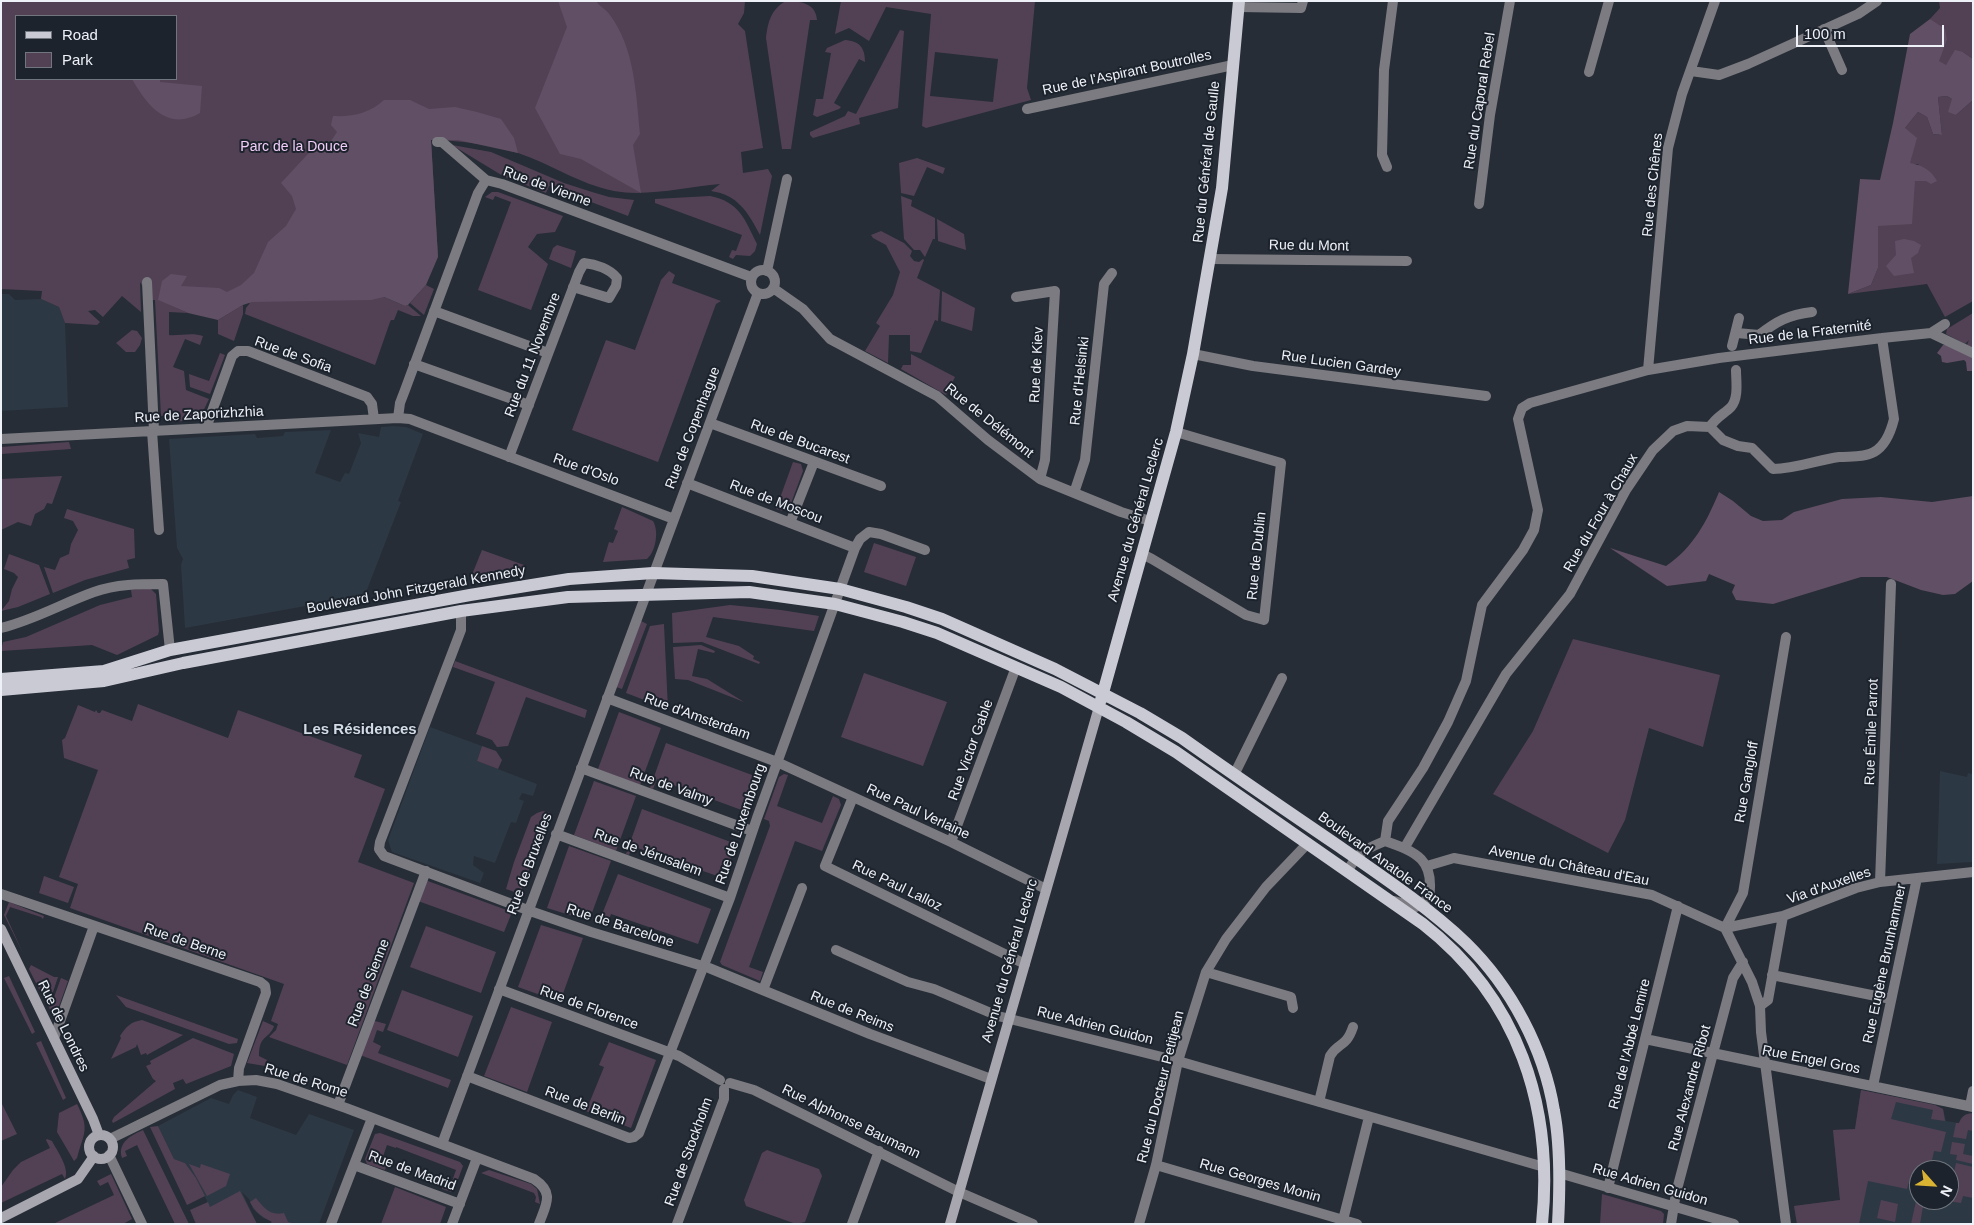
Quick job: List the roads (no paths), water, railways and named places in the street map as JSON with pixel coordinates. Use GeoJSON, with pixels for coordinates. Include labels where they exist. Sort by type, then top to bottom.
{"type":"FeatureCollection","features":[{"type":"Feature","properties":{"kind":"main road","name":"Rue du Général de Gaulle"},"geometry":{"type":"LineString","coordinates":[[1193,354],[1222,188],[1239,4]]}},
{"type":"Feature","properties":{"kind":"main road","name":"Avenue du Général Leclerc"},"geometry":{"type":"LineString","coordinates":[[1099,707],[1176,432],[1193,354]]}},
{"type":"Feature","properties":{"kind":"main road","name":"Boulevard John Fitzgerald Kennedy"},"geometry":{"type":"LineString","coordinates":[[1,679],[104,672],[170,650],[560,580],[653,573],[752,576],[840,590],[906,607],[942,618],[1055,668],[1103,692]]}},
{"type":"Feature","properties":{"kind":"main road","name":"Boulevard John Fitzgerald Kennedy"},"geometry":{"type":"LineString","coordinates":[[1,690],[104,681],[188,662],[461,612],[568,597],[749,592],[835,604],[937,633],[1061,686],[1099,707]]}},
{"type":"Feature","properties":{"kind":"main road","name":"Boulevard Anatole France"},"geometry":{"type":"LineString","coordinates":[[1103,692],[1182,738],[1421,905],[1466,944],[1497,979],[1526,1026],[1541,1061],[1554,1111],[1559,1173],[1558,1224]]}},
{"type":"Feature","properties":{"kind":"main road","name":"Boulevard Anatole France"},"geometry":{"type":"LineString","coordinates":[[1099,707],[1176,752],[1386,898],[1436,934],[1476,976],[1500,1010],[1523,1057],[1534,1089],[1543,1140],[1542,1224]]}},
{"type":"Feature","properties":{"kind":"street"},"geometry":{"type":"LineString","coordinates":[[1239,4],[1301,8],[1302,1]]}},
{"type":"Feature","properties":{"kind":"street"},"geometry":{"type":"LineString","coordinates":[[1387,167],[1382,155],[1384,70],[1393,1]]}},
{"type":"Feature","properties":{"kind":"street","name":"Rue du Caporal Rebel"},"geometry":{"type":"LineString","coordinates":[[1479,204],[1490,115],[1510,1]]}},
{"type":"Feature","properties":{"kind":"street"},"geometry":{"type":"LineString","coordinates":[[1588,72],[1609,1]]}},
{"type":"Feature","properties":{"kind":"street","name":"Rue des Chênes"},"geometry":{"type":"LineString","coordinates":[[1648,370],[1668,148],[1682,94],[1715,1]]}},
{"type":"Feature","properties":{"kind":"street"},"geometry":{"type":"LineString","coordinates":[[1691,71],[1719,75],[1858,14],[1877,1]]}},
{"type":"Feature","properties":{"kind":"street"},"geometry":{"type":"LineString","coordinates":[[1824,29],[1842,70]]}},
{"type":"Feature","properties":{"kind":"street","name":"Rue de l'Aspirant Boutrolles"},"geometry":{"type":"LineString","coordinates":[[1027,109],[1233,65]]}},
{"type":"Feature","properties":{"kind":"street"},"geometry":{"type":"LineString","coordinates":[[437,142],[442,142],[486,180]]}},
{"type":"Feature","properties":{"kind":"street"},"geometry":{"type":"LineString","coordinates":[[767,270],[758,271],[752,277],[752,287],[758,293],[767,293],[773,288],[774,280],[767,270],[786,179]]}},
{"type":"Feature","properties":{"kind":"street","name":"Rue de Vienne"},"geometry":{"type":"LineString","coordinates":[[398,418],[400,403],[414,364],[478,193],[486,180],[502,184],[752,277]]}},
{"type":"Feature","properties":{"kind":"street","name":"Rue du Mont"},"geometry":{"type":"LineString","coordinates":[[1211,259],[1407,261]]}},
{"type":"Feature","properties":{"kind":"street","name":"Rue du 11 Novembre"},"geometry":{"type":"LineString","coordinates":[[510,457],[573,287],[584,263],[612,272],[618,278],[609,298],[573,287]]}},
{"type":"Feature","properties":{"kind":"street","name":"Rue d'Helsinki"},"geometry":{"type":"LineString","coordinates":[[1074,493],[1085,460],[1104,284],[1112,273]]}},
{"type":"Feature","properties":{"kind":"street"},"geometry":{"type":"LineString","coordinates":[[147,282],[159,530]]}},
{"type":"Feature","properties":{"kind":"street","name":"Rue de Délémont"},"geometry":{"type":"LineString","coordinates":[[773,288],[802,309],[830,338],[937,396],[988,440],[1040,479],[1121,512],[1150,521]]}},
{"type":"Feature","properties":{"kind":"street","name":"Rue de Kiev"},"geometry":{"type":"LineString","coordinates":[[1016,297],[1056,291],[1045,460],[1040,479]]}},
{"type":"Feature","properties":{"kind":"street","name":"Rue de Copenhague"},"geometry":{"type":"LineString","coordinates":[[645,594],[758,293]]}},
{"type":"Feature","properties":{"kind":"street"},"geometry":{"type":"LineString","coordinates":[[434,312],[548,353]]}},
{"type":"Feature","properties":{"kind":"street"},"geometry":{"type":"LineString","coordinates":[[1736,333],[1759,335],[1777,321],[1795,314],[1812,312]]}},
{"type":"Feature","properties":{"kind":"street"},"geometry":{"type":"LineString","coordinates":[[1732,346],[1739,318]]}},
{"type":"Feature","properties":{"kind":"street"},"geometry":{"type":"LineString","coordinates":[[1931,333],[1945,324]]}},
{"type":"Feature","properties":{"kind":"street"},"geometry":{"type":"LineString","coordinates":[[1931,333],[1973,353]]}},
{"type":"Feature","properties":{"kind":"street","name":"Rue de la Fraternité"},"geometry":{"type":"LineString","coordinates":[[1385,841],[1388,821],[1422,768],[1448,722],[1466,681],[1482,605],[1523,550],[1534,530],[1538,510],[1518,419],[1522,408],[1530,403],[1648,370],[1719,358],[1931,333]]}},
{"type":"Feature","properties":{"kind":"street"},"geometry":{"type":"LineString","coordinates":[[1736,370],[1736,395],[1732,405],[1710,427],[1723,440],[1738,446],[1752,448],[1774,469],[1786,469],[1838,457],[1866,455],[1873,453],[1885,440],[1891,430],[1894,419],[1882,338]]}},
{"type":"Feature","properties":{"kind":"street","name":"Rue de Sofia"},"geometry":{"type":"LineString","coordinates":[[206,428],[232,356],[238,351],[248,351],[367,397],[372,404],[374,419]]}},
{"type":"Feature","properties":{"kind":"street","name":"Rue Lucien Gardey"},"geometry":{"type":"LineString","coordinates":[[1193,354],[1253,366],[1486,396]]}},
{"type":"Feature","properties":{"kind":"street"},"geometry":{"type":"LineString","coordinates":[[414,364],[529,405]]}},
{"type":"Feature","properties":{"kind":"street","name":"Rue de Zaporizhzhia"},"geometry":{"type":"LineString","coordinates":[[1,439],[398,418]]}},
{"type":"Feature","properties":{"kind":"street","name":"Rue d'Oslo"},"geometry":{"type":"LineString","coordinates":[[398,418],[410,419],[674,519]]}},
{"type":"Feature","properties":{"kind":"street","name":"Rue de Bucarest"},"geometry":{"type":"LineString","coordinates":[[710,423],[881,486]]}},
{"type":"Feature","properties":{"kind":"street","name":"Rue du Four à Chaux"},"geometry":{"type":"LineString","coordinates":[[1405,848],[1506,674],[1570,594],[1626,490],[1653,450],[1673,431],[1687,426],[1710,427]]}},
{"type":"Feature","properties":{"kind":"street","name":"Rue de Dublin"},"geometry":{"type":"LineString","coordinates":[[1142,554],[1152,558],[1246,615],[1264,620],[1281,463],[1176,432]]}},
{"type":"Feature","properties":{"kind":"street"},"geometry":{"type":"LineString","coordinates":[[790,522],[814,462]]}},
{"type":"Feature","properties":{"kind":"street","name":"Rue de Moscou"},"geometry":{"type":"LineString","coordinates":[[687,482],[855,548]]}},
{"type":"Feature","properties":{"kind":"street"},"geometry":{"type":"LineString","coordinates":[[835,604],[855,548],[860,539],[869,532],[881,534],[925,550]]}},
{"type":"Feature","properties":{"kind":"street"},"geometry":{"type":"LineString","coordinates":[[1,628],[56,608],[95,591],[128,585],[163,584],[170,650]]}},
{"type":"Feature","properties":{"kind":"street","name":"Rue Émile Parrot"},"geometry":{"type":"LineString","coordinates":[[1880,882],[1891,584]]}},
{"type":"Feature","properties":{"kind":"street","name":"Rue de Bruxelles"},"geometry":{"type":"LineString","coordinates":[[442,1144],[645,594]]}},
{"type":"Feature","properties":{"kind":"street","name":"Rue de Luxembourg"},"geometry":{"type":"LineString","coordinates":[[670,1052],[730,898],[835,604]]}},
{"type":"Feature","properties":{"kind":"street","name":"Rue de Barcelone"},"geometry":{"type":"LineString","coordinates":[[461,612],[461,630],[380,842],[379,849],[381,853],[388,858],[528,910],[591,932],[704,967]]}},
{"type":"Feature","properties":{"kind":"street","name":"Rue Gangloff"},"geometry":{"type":"LineString","coordinates":[[1725,928],[1743,893],[1786,637]]}},
{"type":"Feature","properties":{"kind":"street","name":"Rue Victor Gable"},"geometry":{"type":"LineString","coordinates":[[951,842],[1016,667]]}},
{"type":"Feature","properties":{"kind":"street"},"geometry":{"type":"LineString","coordinates":[[1234,775],[1282,678]]}},
{"type":"Feature","properties":{"kind":"street","name":"Rue d'Amsterdam"},"geometry":{"type":"LineString","coordinates":[[607,698],[777,762]]}},
{"type":"Feature","properties":{"kind":"street","name":"Avenue du Général Leclerc"},"geometry":{"type":"LineString","coordinates":[[950,1224],[1099,707]]}},
{"type":"Feature","properties":{"kind":"street","name":"Rue Paul Verlaine"},"geometry":{"type":"LineString","coordinates":[[777,762],[951,842],[1046,889]]}},
{"type":"Feature","properties":{"kind":"street","name":"Rue de Valmy"},"geometry":{"type":"LineString","coordinates":[[581,768],[752,832]]}},
{"type":"Feature","properties":{"kind":"street","name":"Rue Paul Lalloz"},"geometry":{"type":"LineString","coordinates":[[853,797],[825,866],[1025,964]]}},
{"type":"Feature","properties":{"kind":"street","name":"Rue de Jérusalem"},"geometry":{"type":"LineString","coordinates":[[556,834],[730,898]]}},
{"type":"Feature","properties":{"kind":"street"},"geometry":{"type":"LineString","coordinates":[[1348,871],[1355,858],[1367,848],[1385,841],[1405,848],[1418,856],[1427,866],[1431,882],[1429,898],[1416,908],[1386,898]]}},
{"type":"Feature","properties":{"kind":"street","name":"Rue du Docteur Petitjean"},"geometry":{"type":"LineString","coordinates":[[1139,1224],[1156,1165],[1178,1061],[1206,972],[1226,939],[1266,887],[1308,843]]}},
{"type":"Feature","properties":{"kind":"street","name":"Avenue du Château d'Eau"},"geometry":{"type":"LineString","coordinates":[[1427,866],[1454,858],[1652,895],[1725,928]]}},
{"type":"Feature","properties":{"kind":"street","name":"Rue de Sienne"},"geometry":{"type":"LineString","coordinates":[[338,1104],[426,871]]}},
{"type":"Feature","properties":{"kind":"street","name":"Via d'Auxelles"},"geometry":{"type":"LineString","coordinates":[[1725,928],[1783,916],[1856,888],[1880,882],[1973,872]]}},
{"type":"Feature","properties":{"kind":"street","name":"Rue Eugène Brunhammer"},"geometry":{"type":"LineString","coordinates":[[1873,1086],[1917,878]]}},
{"type":"Feature","properties":{"kind":"street"},"geometry":{"type":"LineString","coordinates":[[763,990],[802,888]]}},
{"type":"Feature","properties":{"kind":"street","name":"Rue de Berne"},"geometry":{"type":"LineString","coordinates":[[1,894],[260,982],[265,986],[266,993],[239,1068],[238,1081]]}},
{"type":"Feature","properties":{"kind":"street","name":"Rue de l'Abbé Lemire"},"geometry":{"type":"LineString","coordinates":[[1608,1188],[1678,906]]}},
{"type":"Feature","properties":{"kind":"street"},"geometry":{"type":"LineString","coordinates":[[1760,1006],[1768,1000],[1783,916]]}},
{"type":"Feature","properties":{"kind":"street"},"geometry":{"type":"LineString","coordinates":[[54,1038],[94,926]]}},
{"type":"Feature","properties":{"kind":"street","name":"Rue de Londres"},"geometry":{"type":"LineString","coordinates":[[1,928],[99,1135]]}},
{"type":"Feature","properties":{"kind":"street"},"geometry":{"type":"LineString","coordinates":[[1725,928],[1743,962],[1760,1006],[1786,1224]]}},
{"type":"Feature","properties":{"kind":"street","name":"Rue Adrien Guidon"},"geometry":{"type":"LineString","coordinates":[[836,950],[908,982],[934,989],[998,1016],[1178,1061],[1544,1166]]}},
{"type":"Feature","properties":{"kind":"street","name":"Rue Alexandre Ribot"},"geometry":{"type":"LineString","coordinates":[[1671,1224],[1733,978],[1743,962]]}},
{"type":"Feature","properties":{"kind":"street","name":"Rue de Reims"},"geometry":{"type":"LineString","coordinates":[[704,967],[870,1034],[992,1079]]}},
{"type":"Feature","properties":{"kind":"street"},"geometry":{"type":"LineString","coordinates":[[1206,972],[1291,997],[1293,1008]]}},
{"type":"Feature","properties":{"kind":"street"},"geometry":{"type":"LineString","coordinates":[[1772,975],[1892,999]]}},
{"type":"Feature","properties":{"kind":"street","name":"Rue de Florence"},"geometry":{"type":"LineString","coordinates":[[499,989],[670,1052]]}},
{"type":"Feature","properties":{"kind":"street"},"geometry":{"type":"LineString","coordinates":[[1319,1102],[1330,1056],[1333,1051],[1345,1044],[1353,1027]]}},
{"type":"Feature","properties":{"kind":"street","name":"Rue Engel Gros"},"geometry":{"type":"LineString","coordinates":[[1645,1040],[1971,1106]]}},
{"type":"Feature","properties":{"kind":"street","name":"Rue de Berlin"},"geometry":{"type":"LineString","coordinates":[[467,1076],[621,1135],[634,1138],[639,1133],[670,1052]]}},
{"type":"Feature","properties":{"kind":"street","name":"Rue Alphonse Baumann"},"geometry":{"type":"LineString","coordinates":[[670,1052],[710,1072],[725,1084],[754,1090],[879,1150],[959,1192],[1032,1224]]}},
{"type":"Feature","properties":{"kind":"street","name":"Rue de Rome"},"geometry":{"type":"LineString","coordinates":[[110,1139],[220,1085],[256,1080],[277,1084],[338,1104],[534,1179],[546,1189],[548,1199],[539,1224]]}},
{"type":"Feature","properties":{"kind":"street","name":"Rue de Stockholm"},"geometry":{"type":"LineString","coordinates":[[677,1224],[724,1099],[725,1084]]}},
{"type":"Feature","properties":{"kind":"street"},"geometry":{"type":"LineString","coordinates":[[1971,1106],[1973,1091]]}},
{"type":"Feature","properties":{"kind":"street"},"geometry":{"type":"LineString","coordinates":[[1342,1222],[1369,1117]]}},
{"type":"Feature","properties":{"kind":"street"},"geometry":{"type":"LineString","coordinates":[[331,1224],[372,1118]]}},
{"type":"Feature","properties":{"kind":"street"},"geometry":{"type":"LineString","coordinates":[[99,1135],[110,1139],[113,1149],[109,1155],[103,1158],[94,1156],[90,1146],[92,1139],[99,1135]]}},
{"type":"Feature","properties":{"kind":"street"},"geometry":{"type":"LineString","coordinates":[[852,1224],[879,1150]]}},
{"type":"Feature","properties":{"kind":"street"},"geometry":{"type":"LineString","coordinates":[[109,1155],[142,1224]]}},
{"type":"Feature","properties":{"kind":"street"},"geometry":{"type":"LineString","coordinates":[[1,1218],[78,1180],[94,1156]]}},
{"type":"Feature","properties":{"kind":"street"},"geometry":{"type":"LineString","coordinates":[[452,1224],[477,1158]]}},
{"type":"Feature","properties":{"kind":"street","name":"Rue de Madrid"},"geometry":{"type":"LineString","coordinates":[[354,1165],[460,1204]]}},
{"type":"Feature","properties":{"kind":"street","name":"Rue Georges Monin"},"geometry":{"type":"LineString","coordinates":[[1156,1165],[1342,1222],[1357,1224]]}},
{"type":"Feature","properties":{"kind":"street","name":"Rue Adrien Guidon"},"geometry":{"type":"LineString","coordinates":[[1559,1173],[1734,1224]]}},
{"type":"Feature","properties":{"kind":"district","name":"Les Résidences"},"geometry":{"type":"Point","coordinates":[360,730]}},
{"type":"Feature","properties":{"kind":"park label","name":"Parc de la Douce"},"geometry":{"type":"Point","coordinates":[294,147]}}]}
